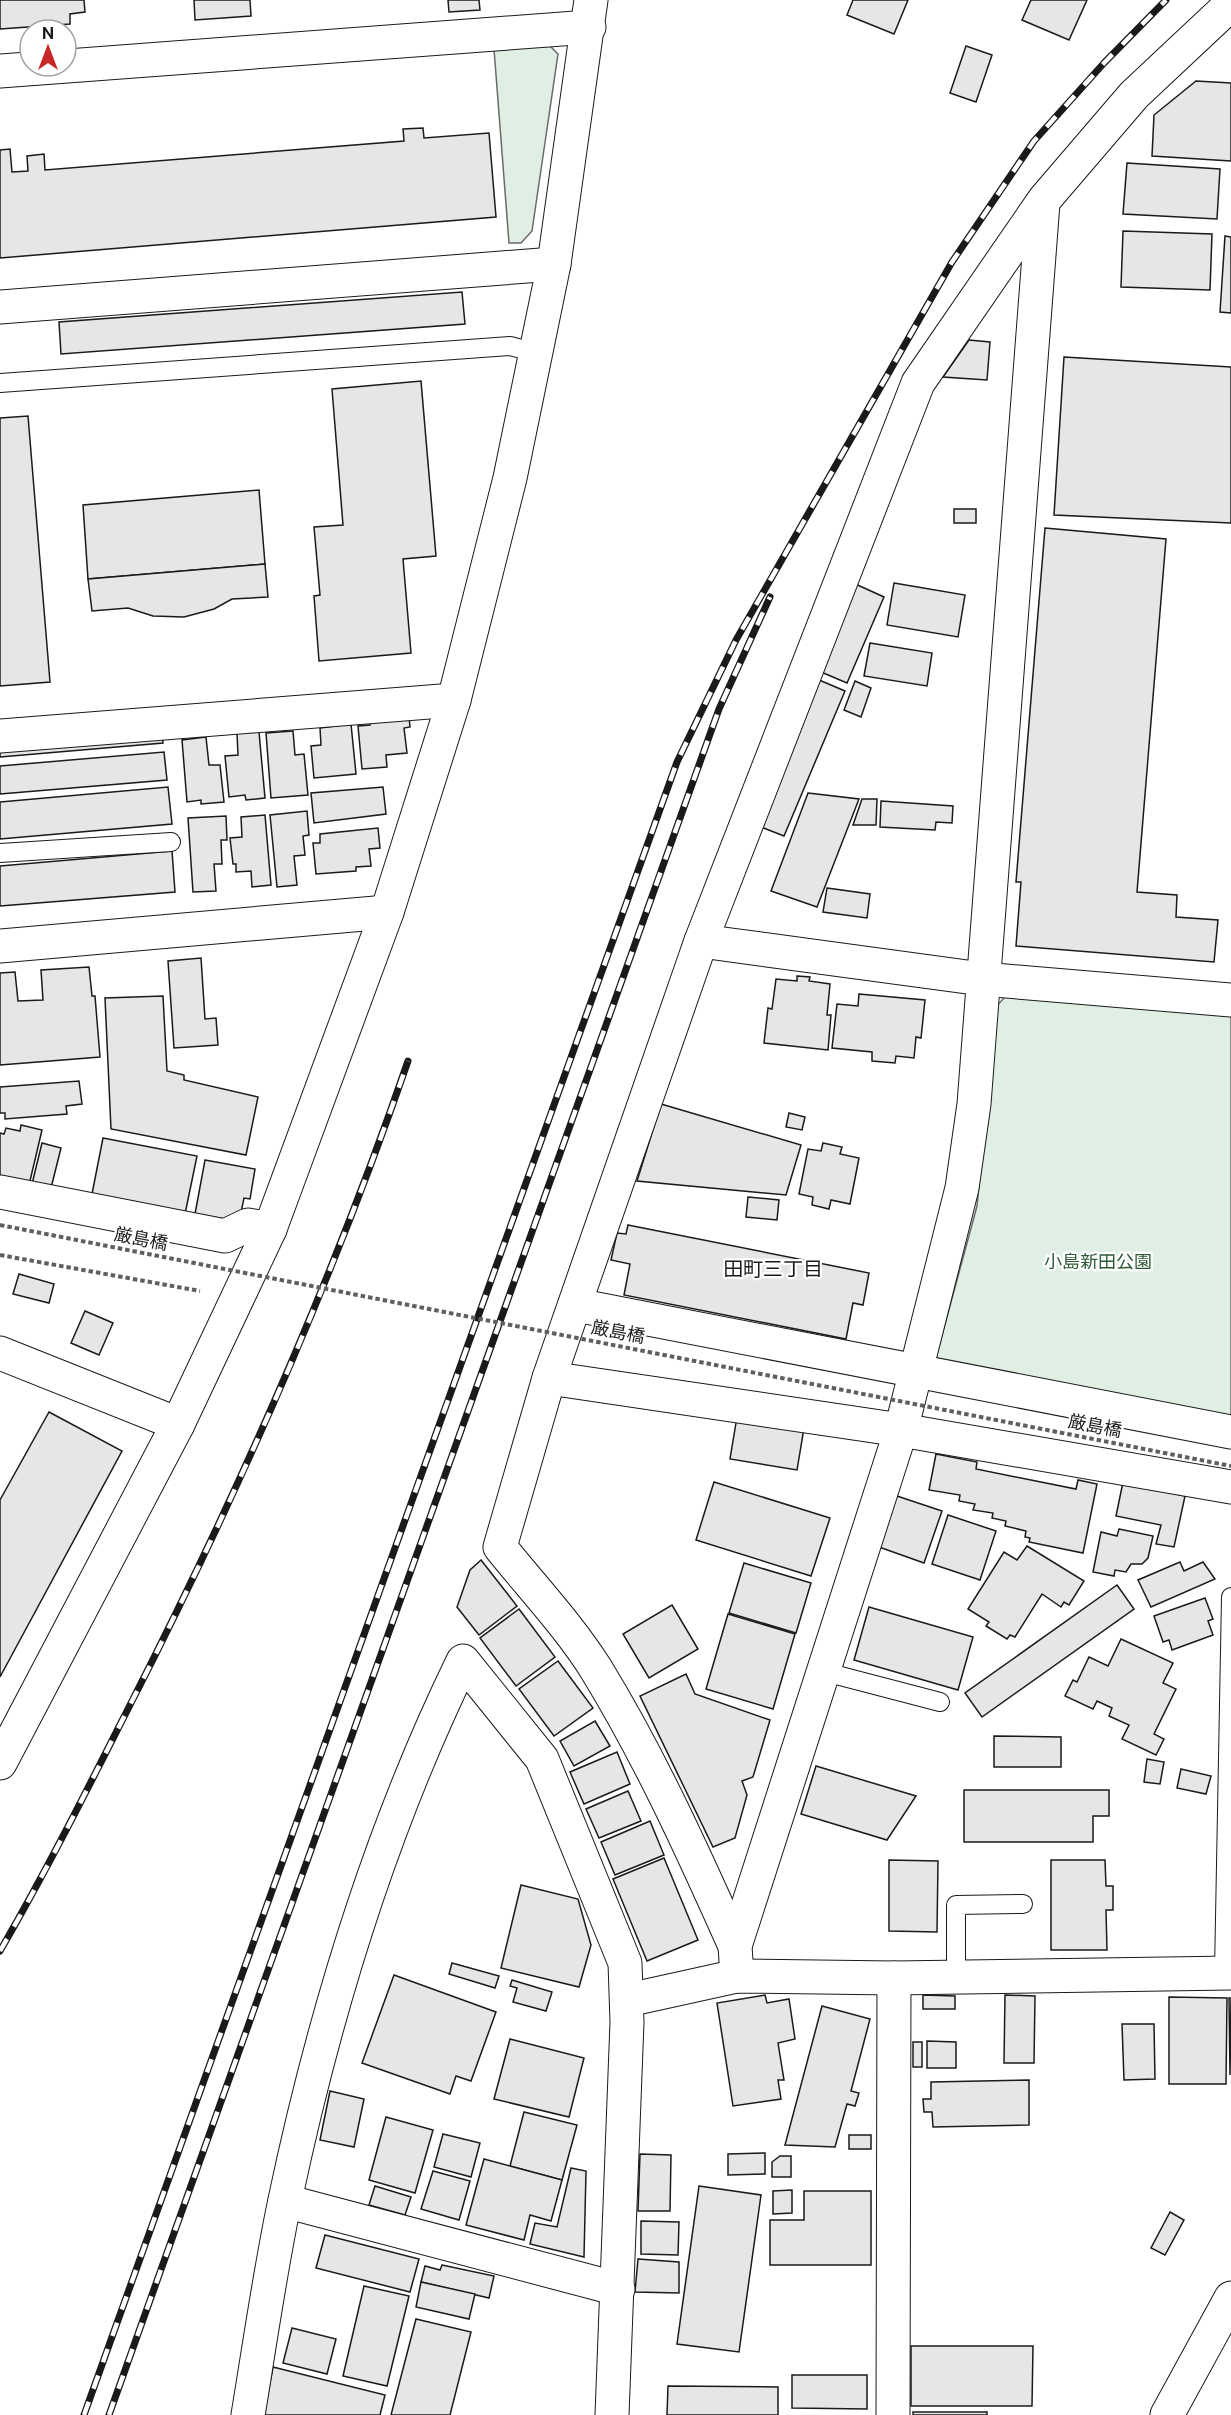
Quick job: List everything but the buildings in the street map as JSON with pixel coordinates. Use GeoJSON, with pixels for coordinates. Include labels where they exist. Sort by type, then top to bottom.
{"type":"FeatureCollection","features":[{"type":"Feature","properties":{"kind":"street"},"geometry":{"type":"LineString","coordinates":[[736,1961],[654,1773],[595,1668],[500,1547],[549,1378],[701,941],[918,383],[1044,200],[1134,95],[1231,4]]}},
{"type":"Feature","properties":{"kind":"street"},"geometry":{"type":"LineString","coordinates":[[0,71],[590,13],[554,264],[510,478],[454,700],[387,912],[270,1229],[178,1424],[3,1753]]}},
{"type":"Feature","properties":{"kind":"street"},"geometry":{"type":"LineString","coordinates":[[736,1961],[901,1430],[962,1188],[974,1104],[1044,200]]}},
{"type":"Feature","properties":{"kind":"street"},"geometry":{"type":"LineString","coordinates":[[0,307],[554,264]]}},
{"type":"Feature","properties":{"kind":"street"},"geometry":{"type":"LineString","coordinates":[[0,736],[454,700]]}},
{"type":"Feature","properties":{"kind":"street"},"geometry":{"type":"LineString","coordinates":[[0,946],[387,912]]}},
{"type":"Feature","properties":{"kind":"street"},"geometry":{"type":"LineString","coordinates":[[701,941],[982,979],[1231,1000]]}},
{"type":"Feature","properties":{"kind":"street"},"geometry":{"type":"LineString","coordinates":[[0,1192],[225,1236],[248,1225],[270,1229]]}},
{"type":"Feature","properties":{"kind":"street"},"geometry":{"type":"LineString","coordinates":[[576,1305],[1231,1432]]}},
{"type":"Feature","properties":{"kind":"street"},"geometry":{"type":"LineString","coordinates":[[0,1353],[178,1424]]}},
{"type":"Feature","properties":{"kind":"street"},"geometry":{"type":"LineString","coordinates":[[549,1378],[901,1430],[1231,1487]]}},
{"type":"Feature","properties":{"kind":"street"},"geometry":{"type":"LineString","coordinates":[[248,2415],[285,2201],[348,1954],[401,1800],[463,1661],[542,1759],[625,1963],[628,2000],[612,2415]]}},
{"type":"Feature","properties":{"kind":"street"},"geometry":{"type":"LineString","coordinates":[[628,2000],[736,1961],[894,1978],[1228,1972]]}},
{"type":"Feature","properties":{"kind":"street"},"geometry":{"type":"LineString","coordinates":[[893,2415],[894,1978]]}},
{"type":"Feature","properties":{"kind":"street"},"geometry":{"type":"LineString","coordinates":[[285,2201],[618,2289]]}},
{"type":"Feature","properties":{"kind":"street"},"geometry":{"type":"LineString","coordinates":[[1167,2415],[1231,2298]]}},
{"type":"Feature","properties":{"kind":"lane"},"geometry":{"type":"LineString","coordinates":[[0,383],[510,346],[536,353]]}},
{"type":"Feature","properties":{"kind":"lane"},"geometry":{"type":"LineString","coordinates":[[0,853],[171,842]]}},
{"type":"Feature","properties":{"kind":"lane"},"geometry":{"type":"LineString","coordinates":[[1228,1972],[1231,1597]]}},
{"type":"Feature","properties":{"kind":"lane"},"geometry":{"type":"LineString","coordinates":[[825,1672],[940,1702]]}},
{"type":"Feature","properties":{"kind":"lane"},"geometry":{"type":"LineString","coordinates":[[956,1977],[956,1905],[1023,1904]]}},
{"type":"Feature","properties":{"kind":"path","name":"厳島橋"},"geometry":{"type":"LineString","coordinates":[[0,1225],[1231,1466]]}},
{"type":"Feature","properties":{"kind":"path"},"geometry":{"type":"LineString","coordinates":[[0,1255],[202,1291]]}},
{"type":"Feature","properties":{"kind":"green space"},"geometry":{"type":"Polygon","coordinates":[[[548,44],[558,54],[532,231],[521,243],[509,243],[494,49],[548,44]]]}},
{"type":"Feature","properties":{"kind":"green space","name":"小島新田公園"},"geometry":{"type":"Polygon","coordinates":[[[1011,990],[1231,1015],[1231,1420],[934,1365],[977,1206],[995,1008],[1011,990]]]}},
{"type":"Feature","properties":{"kind":"railway"},"geometry":{"type":"LineString","coordinates":[[84,2415],[677,762],[736,640],[952,262],[1034,141],[1104,63],[1166,0]]}},
{"type":"Feature","properties":{"kind":"railway"},"geometry":{"type":"LineString","coordinates":[[109,2415],[719,709],[770,597]]}},
{"type":"Feature","properties":{"kind":"railway"},"geometry":{"type":"LineString","coordinates":[[0,1951],[51,1859],[115,1734],[245,1467],[348,1225],[408,1061]]}},
{"type":"Feature","properties":{"kind":"district","name":"田町三丁目"},"geometry":{"type":"Point","coordinates":[773,1269]}}]}
